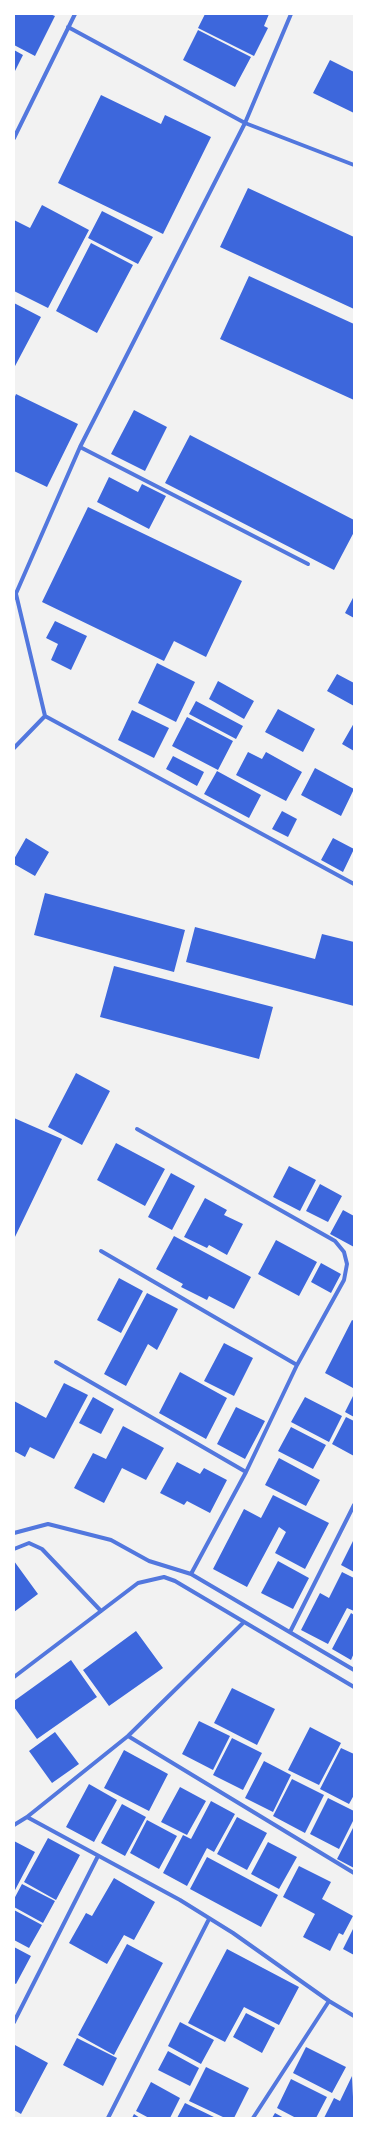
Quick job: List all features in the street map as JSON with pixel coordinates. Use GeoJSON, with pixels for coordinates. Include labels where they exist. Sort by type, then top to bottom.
{"type":"FeatureCollection","features":[{"type":"Feature","properties":{"kind":"street"},"geometry":{"type":"LineString","coordinates":[[14,138],[75,14]]}},
{"type":"Feature","properties":{"kind":"street"},"geometry":{"type":"LineString","coordinates":[[291,14],[246,123],[80,447],[15,596],[45,716],[354,884]]}},
{"type":"Feature","properties":{"kind":"street"},"geometry":{"type":"LineString","coordinates":[[68,27],[246,123],[354,165]]}},
{"type":"Feature","properties":{"kind":"street"},"geometry":{"type":"LineString","coordinates":[[80,447],[308,564]]}},
{"type":"Feature","properties":{"kind":"street"},"geometry":{"type":"LineString","coordinates":[[14,748],[45,716]]}},
{"type":"Feature","properties":{"kind":"street"},"geometry":{"type":"LineString","coordinates":[[137,1129],[335,1241],[344,1252],[347,1264],[344,1280],[297,1365],[246,1472],[192,1574]]}},
{"type":"Feature","properties":{"kind":"street"},"geometry":{"type":"LineString","coordinates":[[101,1251],[297,1365]]}},
{"type":"Feature","properties":{"kind":"street"},"geometry":{"type":"LineString","coordinates":[[56,1362],[246,1472]]}},
{"type":"Feature","properties":{"kind":"street"},"geometry":{"type":"LineString","coordinates":[[290,1632],[354,1505]]}},
{"type":"Feature","properties":{"kind":"street"},"geometry":{"type":"LineString","coordinates":[[14,1533],[48,1524],[111,1540],[149,1561],[192,1574],[354,1670]]}},
{"type":"Feature","properties":{"kind":"street"},"geometry":{"type":"LineString","coordinates":[[14,1548],[28,1543],[42,1549],[101,1611]]}},
{"type":"Feature","properties":{"kind":"street"},"geometry":{"type":"LineString","coordinates":[[14,1678],[138,1583],[164,1577],[175,1581],[354,1687]]}},
{"type":"Feature","properties":{"kind":"street"},"geometry":{"type":"LineString","coordinates":[[14,1825],[27,1817],[128,1736],[244,1622]]}},
{"type":"Feature","properties":{"kind":"street"},"geometry":{"type":"LineString","coordinates":[[128,1736],[354,1873]]}},
{"type":"Feature","properties":{"kind":"street"},"geometry":{"type":"LineString","coordinates":[[27,1817],[180,1900],[233,1933],[330,2001],[354,2016]]}},
{"type":"Feature","properties":{"kind":"street"},"geometry":{"type":"LineString","coordinates":[[14,2022],[98,1856]]}},
{"type":"Feature","properties":{"kind":"street"},"geometry":{"type":"LineString","coordinates":[[108,2118],[209,1919]]}},
{"type":"Feature","properties":{"kind":"street"},"geometry":{"type":"LineString","coordinates":[[253,2118],[330,2001]]}},
{"type":"Feature","properties":{"kind":"building"},"geometry":{"type":"Polygon","coordinates":[[[14,14],[50,14],[55,16],[35,56],[14,45],[14,14]]]}},
{"type":"Feature","properties":{"kind":"building"},"geometry":{"type":"Polygon","coordinates":[[[205,14],[269,14],[264,26],[268,28],[254,56],[198,28],[205,14]]]}},
{"type":"Feature","properties":{"kind":"building"},"geometry":{"type":"Polygon","coordinates":[[[198,30],[251,57],[235,87],[183,60],[198,30]]]}},
{"type":"Feature","properties":{"kind":"building"},"geometry":{"type":"Polygon","coordinates":[[[14,50],[23,55],[14,73],[14,50]]]}},
{"type":"Feature","properties":{"kind":"building"},"geometry":{"type":"Polygon","coordinates":[[[330,60],[354,72],[354,113],[313,93],[330,60]]]}},
{"type":"Feature","properties":{"kind":"building"},"geometry":{"type":"Polygon","coordinates":[[[101,95],[161,124],[165,115],[211,137],[163,234],[58,183],[101,95]]]}},
{"type":"Feature","properties":{"kind":"building"},"geometry":{"type":"Polygon","coordinates":[[[248,188],[354,237],[354,309],[220,247],[248,188]]]}},
{"type":"Feature","properties":{"kind":"building"},"geometry":{"type":"Polygon","coordinates":[[[42,205],[89,230],[48,308],[14,291],[14,220],[30,228],[42,205]]]}},
{"type":"Feature","properties":{"kind":"building"},"geometry":{"type":"Polygon","coordinates":[[[102,211],[153,237],[138,264],[88,238],[102,211]]]}},
{"type":"Feature","properties":{"kind":"building"},"geometry":{"type":"Polygon","coordinates":[[[91,243],[133,265],[97,333],[56,311],[91,243]]]}},
{"type":"Feature","properties":{"kind":"building"},"geometry":{"type":"Polygon","coordinates":[[[249,276],[354,324],[354,400],[220,339],[249,276]]]}},
{"type":"Feature","properties":{"kind":"building"},"geometry":{"type":"Polygon","coordinates":[[[14,303],[41,317],[14,368],[14,303]]]}},
{"type":"Feature","properties":{"kind":"building"},"geometry":{"type":"Polygon","coordinates":[[[16,394],[78,424],[47,487],[14,471],[14,399],[16,394]]]}},
{"type":"Feature","properties":{"kind":"building"},"geometry":{"type":"Polygon","coordinates":[[[134,410],[167,427],[145,471],[111,454],[134,410]]]}},
{"type":"Feature","properties":{"kind":"building"},"geometry":{"type":"Polygon","coordinates":[[[190,435],[354,520],[354,532],[334,570],[165,483],[190,435]]]}},
{"type":"Feature","properties":{"kind":"building"},"geometry":{"type":"Polygon","coordinates":[[[109,477],[138,492],[142,484],[166,496],[149,529],[97,502],[109,477]]]}},
{"type":"Feature","properties":{"kind":"building"},"geometry":{"type":"Polygon","coordinates":[[[88,507],[242,581],[206,657],[174,641],[164,661],[42,602],[88,507]]]}},
{"type":"Feature","properties":{"kind":"building"},"geometry":{"type":"Polygon","coordinates":[[[354,596],[354,618],[345,613],[354,596]]]}},
{"type":"Feature","properties":{"kind":"building"},"geometry":{"type":"Polygon","coordinates":[[[55,621],[87,636],[71,670],[51,660],[58,644],[46,638],[55,621]]]}},
{"type":"Feature","properties":{"kind":"building"},"geometry":{"type":"Polygon","coordinates":[[[157,663],[195,682],[176,722],[138,703],[157,663]]]}},
{"type":"Feature","properties":{"kind":"building"},"geometry":{"type":"Polygon","coordinates":[[[337,674],[354,683],[354,706],[327,691],[337,674]]]}},
{"type":"Feature","properties":{"kind":"building"},"geometry":{"type":"Polygon","coordinates":[[[218,681],[254,701],[244,719],[209,699],[218,681]]]}},
{"type":"Feature","properties":{"kind":"building"},"geometry":{"type":"Polygon","coordinates":[[[196,701],[243,726],[236,739],[189,714],[196,701]]]}},
{"type":"Feature","properties":{"kind":"building"},"geometry":{"type":"Polygon","coordinates":[[[278,709],[315,729],[303,752],[265,732],[278,709]]]}},
{"type":"Feature","properties":{"kind":"building"},"geometry":{"type":"Polygon","coordinates":[[[132,710],[169,728],[154,758],[118,740],[132,710]]]}},
{"type":"Feature","properties":{"kind":"building"},"geometry":{"type":"Polygon","coordinates":[[[187,717],[233,741],[218,770],[172,746],[187,717]]]}},
{"type":"Feature","properties":{"kind":"building"},"geometry":{"type":"Polygon","coordinates":[[[354,723],[354,751],[342,744],[354,723]]]}},
{"type":"Feature","properties":{"kind":"building"},"geometry":{"type":"Polygon","coordinates":[[[248,752],[262,759],[266,752],[302,772],[286,801],[236,775],[248,752]]]}},
{"type":"Feature","properties":{"kind":"building"},"geometry":{"type":"Polygon","coordinates":[[[173,756],[204,772],[197,786],[166,769],[173,756]]]}},
{"type":"Feature","properties":{"kind":"building"},"geometry":{"type":"Polygon","coordinates":[[[315,768],[354,789],[341,816],[301,795],[315,768]]]}},
{"type":"Feature","properties":{"kind":"building"},"geometry":{"type":"Polygon","coordinates":[[[217,771],[261,795],[249,818],[204,794],[217,771]]]}},
{"type":"Feature","properties":{"kind":"building"},"geometry":{"type":"Polygon","coordinates":[[[282,811],[297,819],[288,837],[272,829],[282,811]]]}},
{"type":"Feature","properties":{"kind":"building"},"geometry":{"type":"Polygon","coordinates":[[[26,838],[49,852],[35,876],[14,864],[14,859],[26,838]]]}},
{"type":"Feature","properties":{"kind":"building"},"geometry":{"type":"Polygon","coordinates":[[[333,838],[354,849],[343,872],[321,860],[333,838]]]}},
{"type":"Feature","properties":{"kind":"building"},"geometry":{"type":"Polygon","coordinates":[[[45,893],[185,930],[174,972],[34,935],[45,893]]]}},
{"type":"Feature","properties":{"kind":"building"},"geometry":{"type":"Polygon","coordinates":[[[195,927],[315,959],[322,934],[354,942],[354,1006],[186,962],[195,927]]]}},
{"type":"Feature","properties":{"kind":"building"},"geometry":{"type":"Polygon","coordinates":[[[114,966],[273,1007],[259,1059],[100,1017],[114,966]]]}},
{"type":"Feature","properties":{"kind":"building"},"geometry":{"type":"Polygon","coordinates":[[[76,1073],[110,1091],[82,1145],[48,1127],[76,1073]]]}},
{"type":"Feature","properties":{"kind":"building"},"geometry":{"type":"Polygon","coordinates":[[[14,1118],[62,1139],[14,1239],[14,1118]]]}},
{"type":"Feature","properties":{"kind":"building"},"geometry":{"type":"Polygon","coordinates":[[[116,1143],[165,1169],[145,1206],[97,1180],[116,1143]]]}},
{"type":"Feature","properties":{"kind":"building"},"geometry":{"type":"Polygon","coordinates":[[[289,1166],[316,1180],[300,1211],[273,1197],[289,1166]]]}},
{"type":"Feature","properties":{"kind":"building"},"geometry":{"type":"Polygon","coordinates":[[[171,1173],[195,1186],[172,1230],[148,1217],[171,1173]]]}},
{"type":"Feature","properties":{"kind":"building"},"geometry":{"type":"Polygon","coordinates":[[[320,1184],[342,1196],[328,1222],[306,1211],[320,1184]]]}},
{"type":"Feature","properties":{"kind":"building"},"geometry":{"type":"Polygon","coordinates":[[[205,1198],[227,1210],[224,1215],[243,1224],[227,1255],[209,1245],[207,1248],[184,1237],[205,1198]]]}},
{"type":"Feature","properties":{"kind":"building"},"geometry":{"type":"Polygon","coordinates":[[[343,1210],[354,1216],[354,1247],[330,1234],[343,1210]]]}},
{"type":"Feature","properties":{"kind":"building"},"geometry":{"type":"Polygon","coordinates":[[[174,1236],[251,1277],[234,1309],[209,1296],[207,1300],[181,1287],[183,1284],[156,1269],[174,1236]]]}},
{"type":"Feature","properties":{"kind":"building"},"geometry":{"type":"Polygon","coordinates":[[[276,1240],[317,1262],[299,1296],[258,1274],[276,1240]]]}},
{"type":"Feature","properties":{"kind":"building"},"geometry":{"type":"Polygon","coordinates":[[[321,1263],[341,1274],[331,1293],[311,1282],[321,1263]]]}},
{"type":"Feature","properties":{"kind":"building"},"geometry":{"type":"Polygon","coordinates":[[[119,1278],[143,1291],[121,1333],[97,1320],[119,1278]]]}},
{"type":"Feature","properties":{"kind":"building"},"geometry":{"type":"Polygon","coordinates":[[[147,1293],[178,1309],[157,1350],[148,1344],[126,1386],[104,1374],[147,1293]]]}},
{"type":"Feature","properties":{"kind":"building"},"geometry":{"type":"Polygon","coordinates":[[[352,1320],[354,1321],[353,1388],[325,1373],[352,1320]]]}},
{"type":"Feature","properties":{"kind":"building"},"geometry":{"type":"Polygon","coordinates":[[[224,1343],[253,1358],[234,1396],[204,1381],[224,1343]]]}},
{"type":"Feature","properties":{"kind":"building"},"geometry":{"type":"Polygon","coordinates":[[[180,1372],[227,1398],[206,1439],[159,1413],[180,1372]]]}},
{"type":"Feature","properties":{"kind":"building"},"geometry":{"type":"Polygon","coordinates":[[[64,1383],[88,1395],[54,1459],[30,1447],[25,1457],[14,1451],[14,1401],[46,1418],[64,1383]]]}},
{"type":"Feature","properties":{"kind":"building"},"geometry":{"type":"Polygon","coordinates":[[[354,1394],[354,1417],[345,1412],[354,1394]]]}},
{"type":"Feature","properties":{"kind":"building"},"geometry":{"type":"Polygon","coordinates":[[[93,1397],[114,1409],[101,1434],[79,1423],[93,1397]]]}},
{"type":"Feature","properties":{"kind":"building"},"geometry":{"type":"Polygon","coordinates":[[[305,1397],[342,1416],[329,1442],[291,1422],[305,1397]]]}},
{"type":"Feature","properties":{"kind":"building"},"geometry":{"type":"Polygon","coordinates":[[[236,1407],[265,1421],[245,1459],[217,1444],[236,1407]]]}},
{"type":"Feature","properties":{"kind":"building"},"geometry":{"type":"Polygon","coordinates":[[[346,1417],[354,1421],[354,1456],[332,1444],[346,1417]]]}},
{"type":"Feature","properties":{"kind":"building"},"geometry":{"type":"Polygon","coordinates":[[[123,1426],[164,1448],[146,1480],[122,1468],[104,1503],[74,1488],[93,1453],[106,1459],[123,1426]]]}},
{"type":"Feature","properties":{"kind":"building"},"geometry":{"type":"Polygon","coordinates":[[[291,1427],[326,1445],[313,1469],[278,1451],[291,1427]]]}},
{"type":"Feature","properties":{"kind":"building"},"geometry":{"type":"Polygon","coordinates":[[[279,1458],[320,1480],[306,1506],[265,1485],[279,1458]]]}},
{"type":"Feature","properties":{"kind":"building"},"geometry":{"type":"Polygon","coordinates":[[[177,1462],[200,1474],[204,1468],[227,1480],[210,1513],[187,1501],[184,1505],[160,1493],[177,1462]]]}},
{"type":"Feature","properties":{"kind":"building"},"geometry":{"type":"Polygon","coordinates":[[[273,1495],[329,1523],[305,1569],[275,1553],[286,1532],[279,1527],[247,1587],[213,1569],[244,1509],[261,1518],[273,1495]]]}},
{"type":"Feature","properties":{"kind":"building"},"geometry":{"type":"Polygon","coordinates":[[[354,1539],[354,1572],[341,1565],[354,1539]]]}},
{"type":"Feature","properties":{"kind":"building"},"geometry":{"type":"Polygon","coordinates":[[[14,1561],[38,1594],[14,1612],[14,1561]]]}},
{"type":"Feature","properties":{"kind":"building"},"geometry":{"type":"Polygon","coordinates":[[[278,1561],[309,1578],[293,1609],[261,1593],[278,1561]]]}},
{"type":"Feature","properties":{"kind":"building"},"geometry":{"type":"Polygon","coordinates":[[[342,1572],[354,1578],[354,1611],[347,1608],[328,1644],[301,1630],[320,1593],[329,1598],[342,1572]]]}},
{"type":"Feature","properties":{"kind":"building"},"geometry":{"type":"Polygon","coordinates":[[[351,1613],[354,1615],[354,1653],[351,1660],[332,1649],[351,1613]]]}},
{"type":"Feature","properties":{"kind":"building"},"geometry":{"type":"Polygon","coordinates":[[[136,1631],[163,1668],[109,1706],[83,1670],[136,1631]]]}},
{"type":"Feature","properties":{"kind":"building"},"geometry":{"type":"Polygon","coordinates":[[[71,1660],[97,1697],[37,1739],[14,1707],[14,1701],[71,1660]]]}},
{"type":"Feature","properties":{"kind":"building"},"geometry":{"type":"Polygon","coordinates":[[[232,1688],[275,1709],[257,1745],[214,1723],[232,1688]]]}},
{"type":"Feature","properties":{"kind":"building"},"geometry":{"type":"Polygon","coordinates":[[[199,1721],[230,1736],[213,1770],[182,1754],[199,1721]]]}},
{"type":"Feature","properties":{"kind":"building"},"geometry":{"type":"Polygon","coordinates":[[[310,1727],[341,1743],[319,1785],[288,1770],[310,1727]]]}},
{"type":"Feature","properties":{"kind":"building"},"geometry":{"type":"Polygon","coordinates":[[[55,1732],[79,1764],[52,1783],[29,1751],[55,1732]]]}},
{"type":"Feature","properties":{"kind":"building"},"geometry":{"type":"Polygon","coordinates":[[[232,1738],[262,1753],[243,1790],[213,1775],[232,1738]]]}},
{"type":"Feature","properties":{"kind":"building"},"geometry":{"type":"Polygon","coordinates":[[[341,1748],[354,1754],[354,1795],[349,1804],[320,1789],[341,1748]]]}},
{"type":"Feature","properties":{"kind":"building"},"geometry":{"type":"Polygon","coordinates":[[[124,1750],[168,1774],[149,1811],[104,1788],[124,1750]]]}},
{"type":"Feature","properties":{"kind":"building"},"geometry":{"type":"Polygon","coordinates":[[[264,1761],[291,1775],[273,1812],[245,1798],[264,1761]]]}},
{"type":"Feature","properties":{"kind":"building"},"geometry":{"type":"Polygon","coordinates":[[[292,1779],[324,1795],[305,1833],[273,1816],[292,1779]]]}},
{"type":"Feature","properties":{"kind":"building"},"geometry":{"type":"Polygon","coordinates":[[[89,1784],[117,1800],[94,1842],[66,1827],[89,1784]]]}},
{"type":"Feature","properties":{"kind":"building"},"geometry":{"type":"Polygon","coordinates":[[[180,1787],[206,1801],[187,1835],[161,1822],[180,1787]]]}},
{"type":"Feature","properties":{"kind":"building"},"geometry":{"type":"Polygon","coordinates":[[[328,1798],[354,1811],[354,1819],[339,1849],[310,1834],[328,1798]]]}},
{"type":"Feature","properties":{"kind":"building"},"geometry":{"type":"Polygon","coordinates":[[[211,1801],[235,1814],[214,1852],[207,1848],[187,1886],[163,1873],[183,1835],[191,1839],[211,1801]]]}},
{"type":"Feature","properties":{"kind":"building"},"geometry":{"type":"Polygon","coordinates":[[[122,1804],[146,1817],[125,1856],[101,1843],[122,1804]]]}},
{"type":"Feature","properties":{"kind":"building"},"geometry":{"type":"Polygon","coordinates":[[[237,1817],[267,1833],[247,1870],[217,1854],[237,1817]]]}},
{"type":"Feature","properties":{"kind":"building"},"geometry":{"type":"Polygon","coordinates":[[[147,1820],[177,1836],[159,1869],[130,1853],[147,1820]]]}},
{"type":"Feature","properties":{"kind":"building"},"geometry":{"type":"Polygon","coordinates":[[[354,1826],[354,1868],[337,1859],[354,1826]]]}},
{"type":"Feature","properties":{"kind":"building"},"geometry":{"type":"Polygon","coordinates":[[[48,1838],[80,1855],[56,1900],[24,1882],[48,1838]]]}},
{"type":"Feature","properties":{"kind":"building"},"geometry":{"type":"Polygon","coordinates":[[[14,1841],[35,1852],[14,1892],[14,1841]]]}},
{"type":"Feature","properties":{"kind":"building"},"geometry":{"type":"Polygon","coordinates":[[[268,1842],[297,1857],[279,1889],[251,1874],[268,1842]]]}},
{"type":"Feature","properties":{"kind":"building"},"geometry":{"type":"Polygon","coordinates":[[[207,1857],[278,1895],[261,1927],[190,1889],[207,1857]]]}},
{"type":"Feature","properties":{"kind":"building"},"geometry":{"type":"Polygon","coordinates":[[[299,1866],[331,1882],[322,1899],[353,1916],[343,1935],[339,1933],[330,1951],[303,1937],[315,1914],[283,1897],[299,1866]]]}},
{"type":"Feature","properties":{"kind":"building"},"geometry":{"type":"Polygon","coordinates":[[[114,1878],[155,1902],[134,1940],[124,1935],[107,1964],[69,1943],[86,1913],[92,1916],[114,1878]]]}},
{"type":"Feature","properties":{"kind":"building"},"geometry":{"type":"Polygon","coordinates":[[[22,1884],[55,1901],[43,1923],[14,1907],[14,1899],[22,1884]]]}},
{"type":"Feature","properties":{"kind":"building"},"geometry":{"type":"Polygon","coordinates":[[[14,1910],[42,1925],[29,1948],[14,1940],[14,1910]]]}},
{"type":"Feature","properties":{"kind":"building"},"geometry":{"type":"Polygon","coordinates":[[[354,1927],[354,1955],[343,1949],[354,1927]]]}},
{"type":"Feature","properties":{"kind":"building"},"geometry":{"type":"Polygon","coordinates":[[[127,1944],[163,1963],[114,2055],[78,2035],[127,1944]]]}},
{"type":"Feature","properties":{"kind":"building"},"geometry":{"type":"Polygon","coordinates":[[[14,1947],[31,1956],[16,1984],[14,1983],[14,1947]]]}},
{"type":"Feature","properties":{"kind":"building"},"geometry":{"type":"Polygon","coordinates":[[[227,1949],[299,1987],[279,2025],[244,2007],[225,2042],[188,2023],[227,1949]]]}},
{"type":"Feature","properties":{"kind":"building"},"geometry":{"type":"Polygon","coordinates":[[[246,2013],[275,2028],[262,2053],[233,2037],[246,2013]]]}},
{"type":"Feature","properties":{"kind":"building"},"geometry":{"type":"Polygon","coordinates":[[[180,2022],[214,2040],[201,2064],[168,2046],[180,2022]]]}},
{"type":"Feature","properties":{"kind":"building"},"geometry":{"type":"Polygon","coordinates":[[[77,2038],[117,2058],[103,2086],[63,2065],[77,2038]]]}},
{"type":"Feature","properties":{"kind":"building"},"geometry":{"type":"Polygon","coordinates":[[[15,2045],[48,2063],[21,2114],[14,2110],[15,2045]]]}},
{"type":"Feature","properties":{"kind":"building"},"geometry":{"type":"Polygon","coordinates":[[[306,2047],[346,2067],[332,2093],[293,2073],[306,2047]]]}},
{"type":"Feature","properties":{"kind":"building"},"geometry":{"type":"Polygon","coordinates":[[[168,2051],[199,2068],[190,2086],[158,2070],[168,2051]]]}},
{"type":"Feature","properties":{"kind":"building"},"geometry":{"type":"Polygon","coordinates":[[[206,2067],[249,2088],[234,2118],[225,2118],[189,2101],[206,2067]]]}},
{"type":"Feature","properties":{"kind":"building"},"geometry":{"type":"Polygon","coordinates":[[[352,2076],[354,2118],[324,2118],[334,2098],[340,2101],[352,2076]]]}},
{"type":"Feature","properties":{"kind":"building"},"geometry":{"type":"Polygon","coordinates":[[[291,2079],[327,2097],[316,2118],[296,2118],[277,2108],[291,2079]]]}},
{"type":"Feature","properties":{"kind":"building"},"geometry":{"type":"Polygon","coordinates":[[[151,2082],[180,2098],[170,2118],[149,2118],[136,2111],[151,2082]]]}},
{"type":"Feature","properties":{"kind":"building"},"geometry":{"type":"Polygon","coordinates":[[[185,2103],[216,2118],[177,2118],[185,2103]]]}},
{"type":"Feature","properties":{"kind":"building"},"geometry":{"type":"Polygon","coordinates":[[[275,2113],[284,2118],[272,2118],[275,2113]]]}},
{"type":"Feature","properties":{"kind":"building"},"geometry":{"type":"Polygon","coordinates":[[[134,2114],[140,2118],[132,2118],[134,2114]]]}}]}
